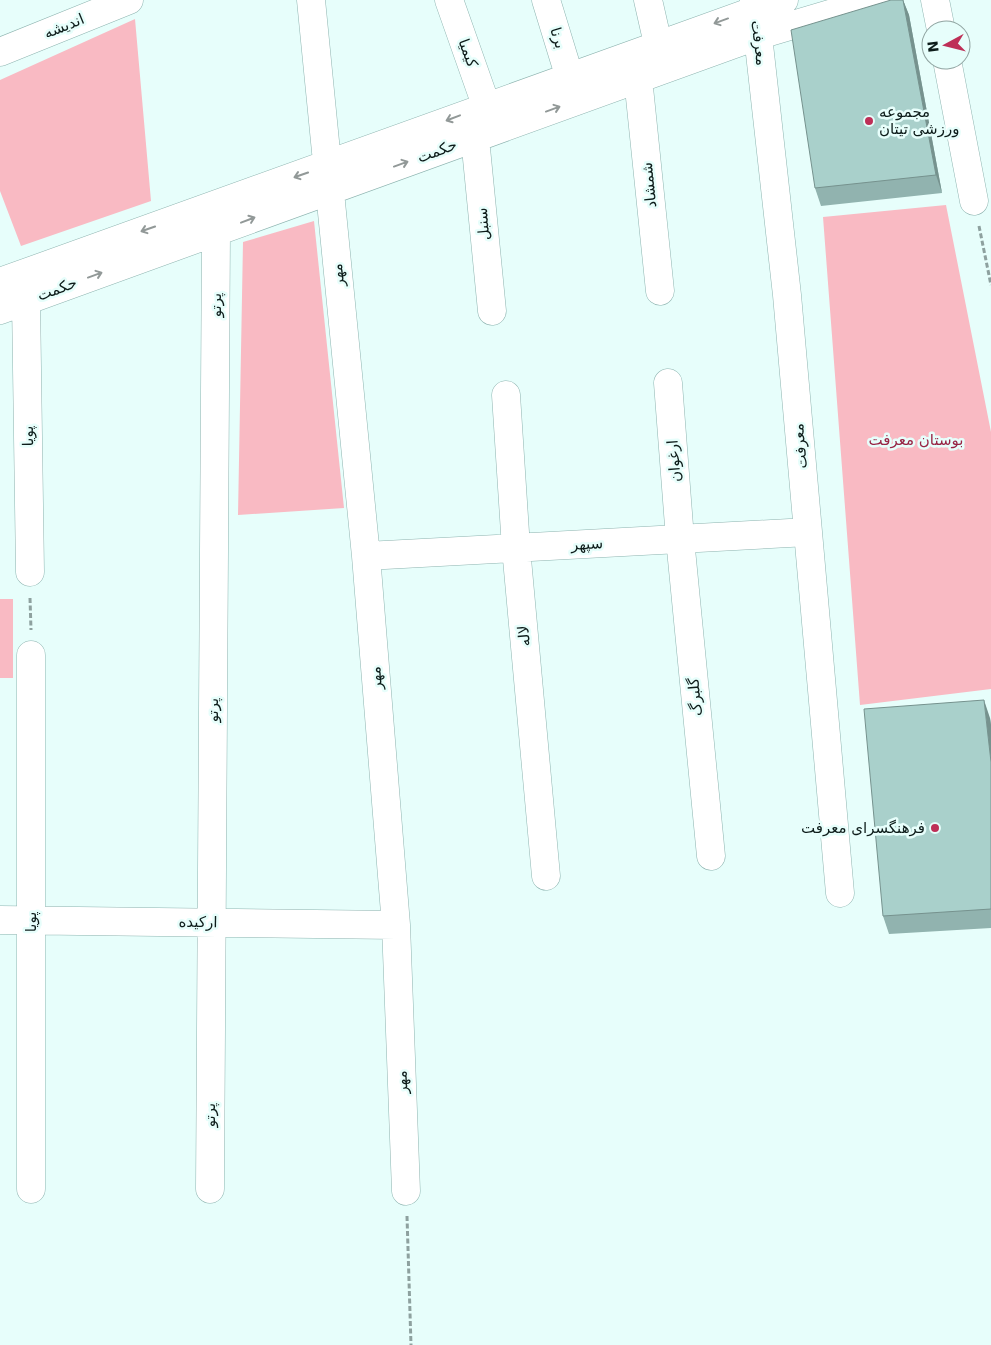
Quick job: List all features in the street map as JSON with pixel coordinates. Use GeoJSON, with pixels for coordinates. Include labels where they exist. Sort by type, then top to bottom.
{"type":"FeatureCollection","features":[{"type":"Feature","properties":{"kind":"street","name":"اندیشه"},"geometry":{"type":"LineString","coordinates":[[0,52],[128,0]]}},
{"type":"Feature","properties":{"kind":"street","name":"مهر"},"geometry":{"type":"LineString","coordinates":[[311,0],[366,556],[396,924],[406,1191]]}},
{"type":"Feature","properties":{"kind":"street","name":"کیمیا"},"geometry":{"type":"LineString","coordinates":[[449,0],[486,105]]}},
{"type":"Feature","properties":{"kind":"street","name":"برنا"},"geometry":{"type":"LineString","coordinates":[[546,0],[569,76]]}},
{"type":"Feature","properties":{"kind":"street"},"geometry":{"type":"LineString","coordinates":[[648,0],[658,44]]}},
{"type":"Feature","properties":{"kind":"street","name":"حکمت"},"geometry":{"type":"LineString","coordinates":[[0,282],[328,178],[475,138],[638,78],[784,0]]}},
{"type":"Feature","properties":{"kind":"street","name":"حکمت"},"geometry":{"type":"LineString","coordinates":[[0,310],[216,232],[486,105],[658,44],[756,15],[877,0]]}},
{"type":"Feature","properties":{"kind":"street"},"geometry":{"type":"LineString","coordinates":[[935,0],[939,20]]}},
{"type":"Feature","properties":{"kind":"street","name":"معرفت"},"geometry":{"type":"LineString","coordinates":[[756,15],[787,295],[840,893]]}},
{"type":"Feature","properties":{"kind":"street"},"geometry":{"type":"LineString","coordinates":[[949,70],[974,201]]}},
{"type":"Feature","properties":{"kind":"street","name":"شمشاد"},"geometry":{"type":"LineString","coordinates":[[638,78],[660,291]]}},
{"type":"Feature","properties":{"kind":"street","name":"سنبل"},"geometry":{"type":"LineString","coordinates":[[475,138],[492,311]]}},
{"type":"Feature","properties":{"kind":"street","name":"پرتو"},"geometry":{"type":"LineString","coordinates":[[210,1189],[216,232]]}},
{"type":"Feature","properties":{"kind":"street","name":"پویا"},"geometry":{"type":"LineString","coordinates":[[26,300],[30,572]]}},
{"type":"Feature","properties":{"kind":"street","name":"ارغوان"},"geometry":{"type":"LineString","coordinates":[[668,382],[680,539]]}},
{"type":"Feature","properties":{"kind":"street","name":"لاله"},"geometry":{"type":"LineString","coordinates":[[506,395],[516,548],[546,876]]}},
{"type":"Feature","properties":{"kind":"street","name":"سپهر"},"geometry":{"type":"LineString","coordinates":[[366,556],[808,532]]}},
{"type":"Feature","properties":{"kind":"street","name":"گلبرگ"},"geometry":{"type":"LineString","coordinates":[[680,539],[711,856]]}},
{"type":"Feature","properties":{"kind":"street","name":"پویا"},"geometry":{"type":"LineString","coordinates":[[31,655],[31,1189]]}},
{"type":"Feature","properties":{"kind":"street","name":"ارکیده"},"geometry":{"type":"LineString","coordinates":[[0,920],[396,924]]}},
{"type":"Feature","properties":{"kind":"path"},"geometry":{"type":"LineString","coordinates":[[974,201],[991,285]]}},
{"type":"Feature","properties":{"kind":"path"},"geometry":{"type":"LineString","coordinates":[[30,572],[31,655]]}},
{"type":"Feature","properties":{"kind":"path"},"geometry":{"type":"LineString","coordinates":[[406,1191],[411,1345]]}},
{"type":"Feature","properties":{"kind":"green space"},"geometry":{"type":"Polygon","coordinates":[[[135,19],[151,201],[21,246],[0,191],[0,80],[135,19]]]}},
{"type":"Feature","properties":{"kind":"green space","name":"بوستان معرفت"},"geometry":{"type":"Polygon","coordinates":[[[946,205],[991,432],[991,689],[860,705],[823,217],[946,205]]]}},
{"type":"Feature","properties":{"kind":"green space"},"geometry":{"type":"Polygon","coordinates":[[[314,221],[344,508],[238,515],[243,242],[314,221]]]}},
{"type":"Feature","properties":{"kind":"green space"},"geometry":{"type":"Polygon","coordinates":[[[0,599],[13,599],[13,678],[0,678],[0,599]]]}},
{"type":"Feature","properties":{"kind":"building","name":"مجموعه ورزشی تیتان"},"geometry":{"type":"Polygon","coordinates":[[[891,0],[903,0],[936,175],[815,188],[791,30],[891,0]]]}},
{"type":"Feature","properties":{"kind":"building","name":"فرهنگسرای معرفت"},"geometry":{"type":"Polygon","coordinates":[[[984,700],[991,762],[991,909],[883,916],[864,709],[984,700]]]}},
{"type":"Feature","properties":{"kind":"place","name":"مجموعه ورزشی تیتان"},"geometry":{"type":"Point","coordinates":[869,121]}},
{"type":"Feature","properties":{"kind":"place","name":"فرهنگسرای معرفت"},"geometry":{"type":"Point","coordinates":[935,828]}}]}
